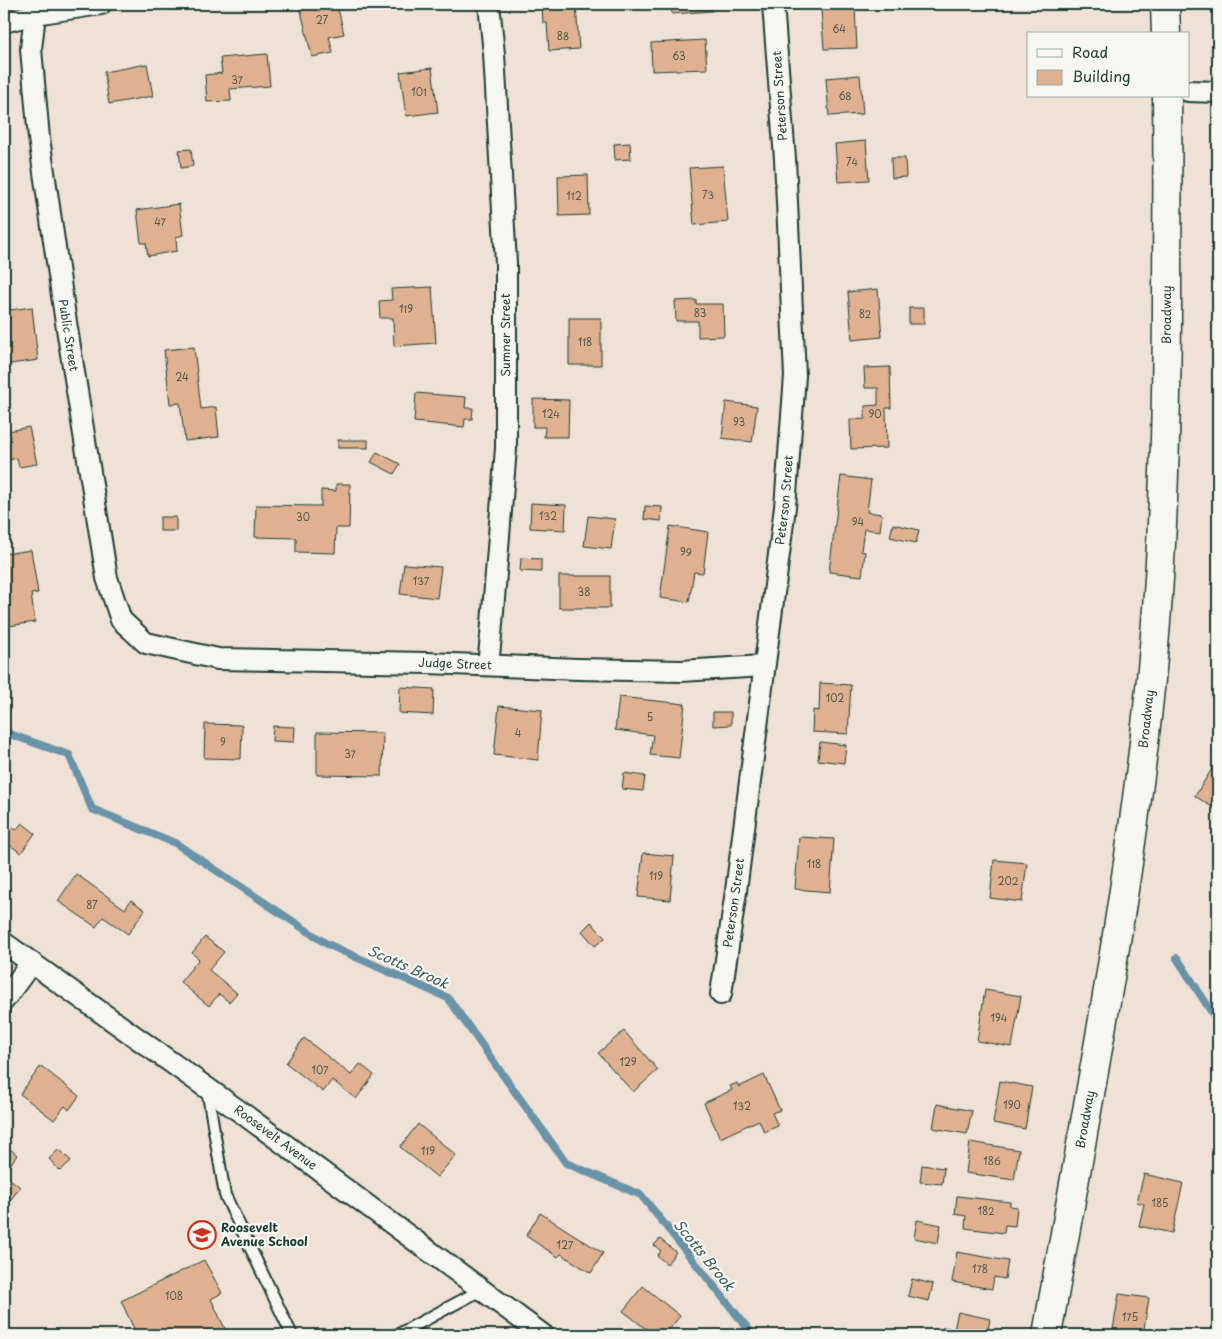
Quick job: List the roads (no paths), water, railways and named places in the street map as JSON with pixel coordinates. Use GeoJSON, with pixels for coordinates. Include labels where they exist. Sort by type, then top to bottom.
{"type":"FeatureCollection","features":[{"type":"Feature","properties":{"kind":"street"},"geometry":{"type":"LineString","coordinates":[[4,22],[35,14],[102,4]]}},
{"type":"Feature","properties":{"kind":"street","name":"Sumner Street"},"geometry":{"type":"LineString","coordinates":[[488,665],[492,636],[506,448],[506,263],[494,54],[489,4]]}},
{"type":"Feature","properties":{"kind":"street","name":"Peterson Street"},"geometry":{"type":"LineString","coordinates":[[720,994],[736,891],[784,507],[795,376],[774,4]]}},
{"type":"Feature","properties":{"kind":"street"},"geometry":{"type":"LineString","coordinates":[[1165,4],[1166,32]]}},
{"type":"Feature","properties":{"kind":"street","name":"Public Street"},"geometry":{"type":"LineString","coordinates":[[35,14],[31,49],[39,138],[107,578],[121,620],[146,643]]}},
{"type":"Feature","properties":{"kind":"street"},"geometry":{"type":"LineString","coordinates":[[1190,91],[1218,92]]}},
{"type":"Feature","properties":{"kind":"street","name":"Broadway"},"geometry":{"type":"LineString","coordinates":[[1047,1335],[1118,930],[1139,786],[1151,678],[1161,554],[1166,417],[1167,98]]}},
{"type":"Feature","properties":{"kind":"street","name":"Judge Street"},"geometry":{"type":"LineString","coordinates":[[146,643],[218,659],[681,671],[764,666]]}},
{"type":"Feature","properties":{"kind":"street","name":"Roosevelt Avenue"},"geometry":{"type":"LineString","coordinates":[[4,943],[206,1088],[543,1335]]}},
{"type":"Feature","properties":{"kind":"street"},"geometry":{"type":"LineString","coordinates":[[4,1000],[31,963]]}},
{"type":"Feature","properties":{"kind":"lane"},"geometry":{"type":"LineString","coordinates":[[206,1088],[226,1195],[292,1335]]}},
{"type":"Feature","properties":{"kind":"lane"},"geometry":{"type":"LineString","coordinates":[[398,1335],[481,1290]]}},
{"type":"Feature","properties":{"kind":"waterway","name":"Scotts Brook"},"geometry":{"type":"LineString","coordinates":[[4,732],[69,755],[92,809],[175,843],[327,944],[448,998],[566,1163],[641,1195],[753,1335]]}},
{"type":"Feature","properties":{"kind":"waterway"},"geometry":{"type":"LineString","coordinates":[[1177,958],[1218,1022]]}},
{"type":"Feature","properties":{"kind":"place","name":"Roosevelt Avenue School"},"geometry":{"type":"Point","coordinates":[202,1235]}}]}
